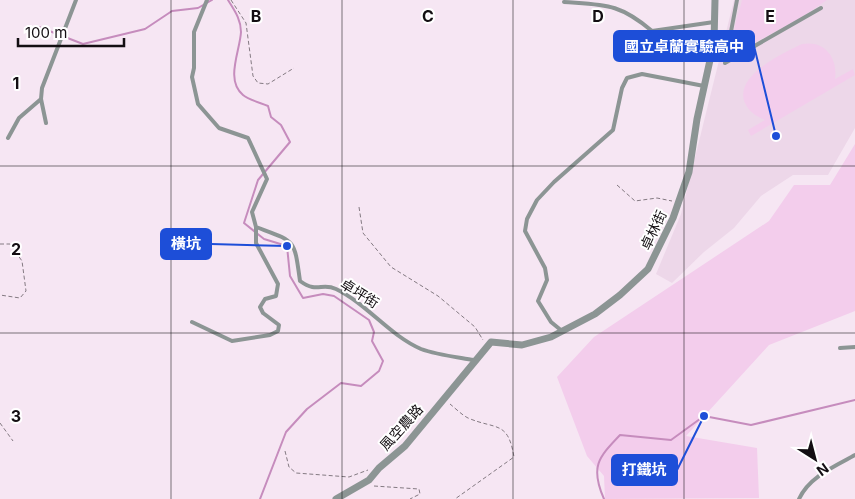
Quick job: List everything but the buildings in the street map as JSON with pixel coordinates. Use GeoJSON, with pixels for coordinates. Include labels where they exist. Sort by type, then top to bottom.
{"type":"FeatureCollection","features":[{"type":"Feature","properties":{"kind":"street","name":"卓林街"},"geometry":{"type":"LineString","coordinates":[[487,346],[496,341],[522,345],[551,337],[595,314],[620,295],[648,269],[674,218],[689,172],[704,86],[714,42],[714,0]]}},
{"type":"Feature","properties":{"kind":"street"},"geometry":{"type":"LineString","coordinates":[[474,360],[487,346]]}},
{"type":"Feature","properties":{"kind":"street","name":"風空農路"},"geometry":{"type":"LineString","coordinates":[[336,499],[368,480],[405,446],[474,360]]}},
{"type":"Feature","properties":{"kind":"lane"},"geometry":{"type":"LineString","coordinates":[[46,123],[41,99],[42,88],[76,0]]}},
{"type":"Feature","properties":{"kind":"lane"},"geometry":{"type":"LineString","coordinates":[[192,322],[232,340],[270,335],[278,331],[279,325],[263,313],[260,307],[265,299],[276,296],[278,284],[256,243],[256,227],[252,212],[267,179],[248,138],[219,128],[198,104],[192,77],[194,68],[194,32],[207,0]]}},
{"type":"Feature","properties":{"kind":"lane"},"geometry":{"type":"LineString","coordinates":[[737,0],[725,64],[821,8]]}},
{"type":"Feature","properties":{"kind":"lane"},"geometry":{"type":"LineString","coordinates":[[564,2],[610,5],[636,18],[652,31],[714,22]]}},
{"type":"Feature","properties":{"kind":"lane"},"geometry":{"type":"LineString","coordinates":[[562,331],[552,322],[538,301],[547,280],[546,268],[525,231],[527,219],[537,200],[554,182],[613,130],[622,88],[627,78],[642,74],[704,86]]}},
{"type":"Feature","properties":{"kind":"lane"},"geometry":{"type":"LineString","coordinates":[[8,138],[19,118],[41,99]]}},
{"type":"Feature","properties":{"kind":"lane","name":"卓坪街"},"geometry":{"type":"LineString","coordinates":[[256,227],[286,238],[296,248],[300,281],[311,289],[335,289],[367,308],[382,323],[421,349],[474,360]]}},
{"type":"Feature","properties":{"kind":"lane"},"geometry":{"type":"LineString","coordinates":[[840,348],[855,347]]}},
{"type":"Feature","properties":{"kind":"lane"},"geometry":{"type":"LineString","coordinates":[[798,499],[803,490],[825,472],[855,455]]}},
{"type":"Feature","properties":{"kind":"path"},"geometry":{"type":"LineString","coordinates":[[231,0],[246,23],[253,76],[258,82],[268,84],[294,68]]}},
{"type":"Feature","properties":{"kind":"path"},"geometry":{"type":"LineString","coordinates":[[617,185],[635,201],[656,198],[679,202]]}},
{"type":"Feature","properties":{"kind":"path"},"geometry":{"type":"LineString","coordinates":[[358,207],[363,233],[391,268],[438,296],[458,312],[475,327],[487,346]]}},
{"type":"Feature","properties":{"kind":"path"},"geometry":{"type":"LineString","coordinates":[[0,244],[10,244],[22,261],[26,291],[20,298],[0,295]]}},
{"type":"Feature","properties":{"kind":"path"},"geometry":{"type":"LineString","coordinates":[[443,399],[467,417],[500,427],[511,438],[514,456],[455,499]]}},
{"type":"Feature","properties":{"kind":"path"},"geometry":{"type":"LineString","coordinates":[[0,423],[13,441]]}},
{"type":"Feature","properties":{"kind":"path"},"geometry":{"type":"LineString","coordinates":[[285,451],[289,467],[296,473],[349,477],[366,470],[379,468]]}},
{"type":"Feature","properties":{"kind":"path"},"geometry":{"type":"LineString","coordinates":[[361,485],[419,489],[420,494],[410,499]]}},
{"type":"Feature","properties":{"kind":"shaded area"},"geometry":{"type":"Polygon","coordinates":[[[734,0],[855,0],[855,128],[828,175],[793,175],[761,196],[734,228],[704,252],[672,283],[656,274],[681,214],[734,0]]]}},
{"type":"Feature","properties":{"kind":"shaded area"},"geometry":{"type":"Polygon","coordinates":[[[742,0],[827,0],[802,17],[741,50],[735,38],[735,26],[742,0]]]}},
{"type":"Feature","properties":{"kind":"shaded area"},"geometry":{"type":"Polygon","coordinates":[[[810,43],[817,45],[828,52],[834,64],[835,79],[853,69],[855,75],[751,136],[748,130],[765,120],[753,113],[745,103],[743,93],[746,84],[762,67],[783,53],[802,44],[810,43]]]}},
{"type":"Feature","properties":{"kind":"shaded area"},"geometry":{"type":"Polygon","coordinates":[[[855,144],[855,311],[769,345],[686,436],[757,448],[759,498],[605,499],[604,476],[587,456],[557,377],[594,337],[769,221],[794,185],[830,185],[855,144]]]}},
{"type":"Feature","properties":{"kind":"waterway"},"geometry":{"type":"LineString","coordinates":[[39,27],[83,44],[145,29],[172,11],[198,8],[212,0]]}},
{"type":"Feature","properties":{"kind":"waterway"},"geometry":{"type":"LineString","coordinates":[[228,0],[237,15],[241,27],[234,73],[238,89],[246,97],[268,106],[271,117],[281,125],[290,142],[258,180],[244,223],[264,239],[287,246],[290,276],[303,298],[323,294],[334,296],[369,320],[374,332],[372,341],[383,361],[379,371],[361,386],[341,383],[307,409],[286,432],[260,499]]}},
{"type":"Feature","properties":{"kind":"waterway"},"geometry":{"type":"LineString","coordinates":[[604,499],[598,479],[598,464],[606,450],[620,435],[671,440],[704,416],[751,425],[855,400]]}},
{"type":"Feature","properties":{"kind":"place","name":"國立卓蘭實驗高中"},"geometry":{"type":"Point","coordinates":[776,136]}},
{"type":"Feature","properties":{"kind":"place","name":"橫坑"},"geometry":{"type":"Point","coordinates":[287,246]}},
{"type":"Feature","properties":{"kind":"place","name":"打鐵坑"},"geometry":{"type":"Point","coordinates":[704,416]}}]}
